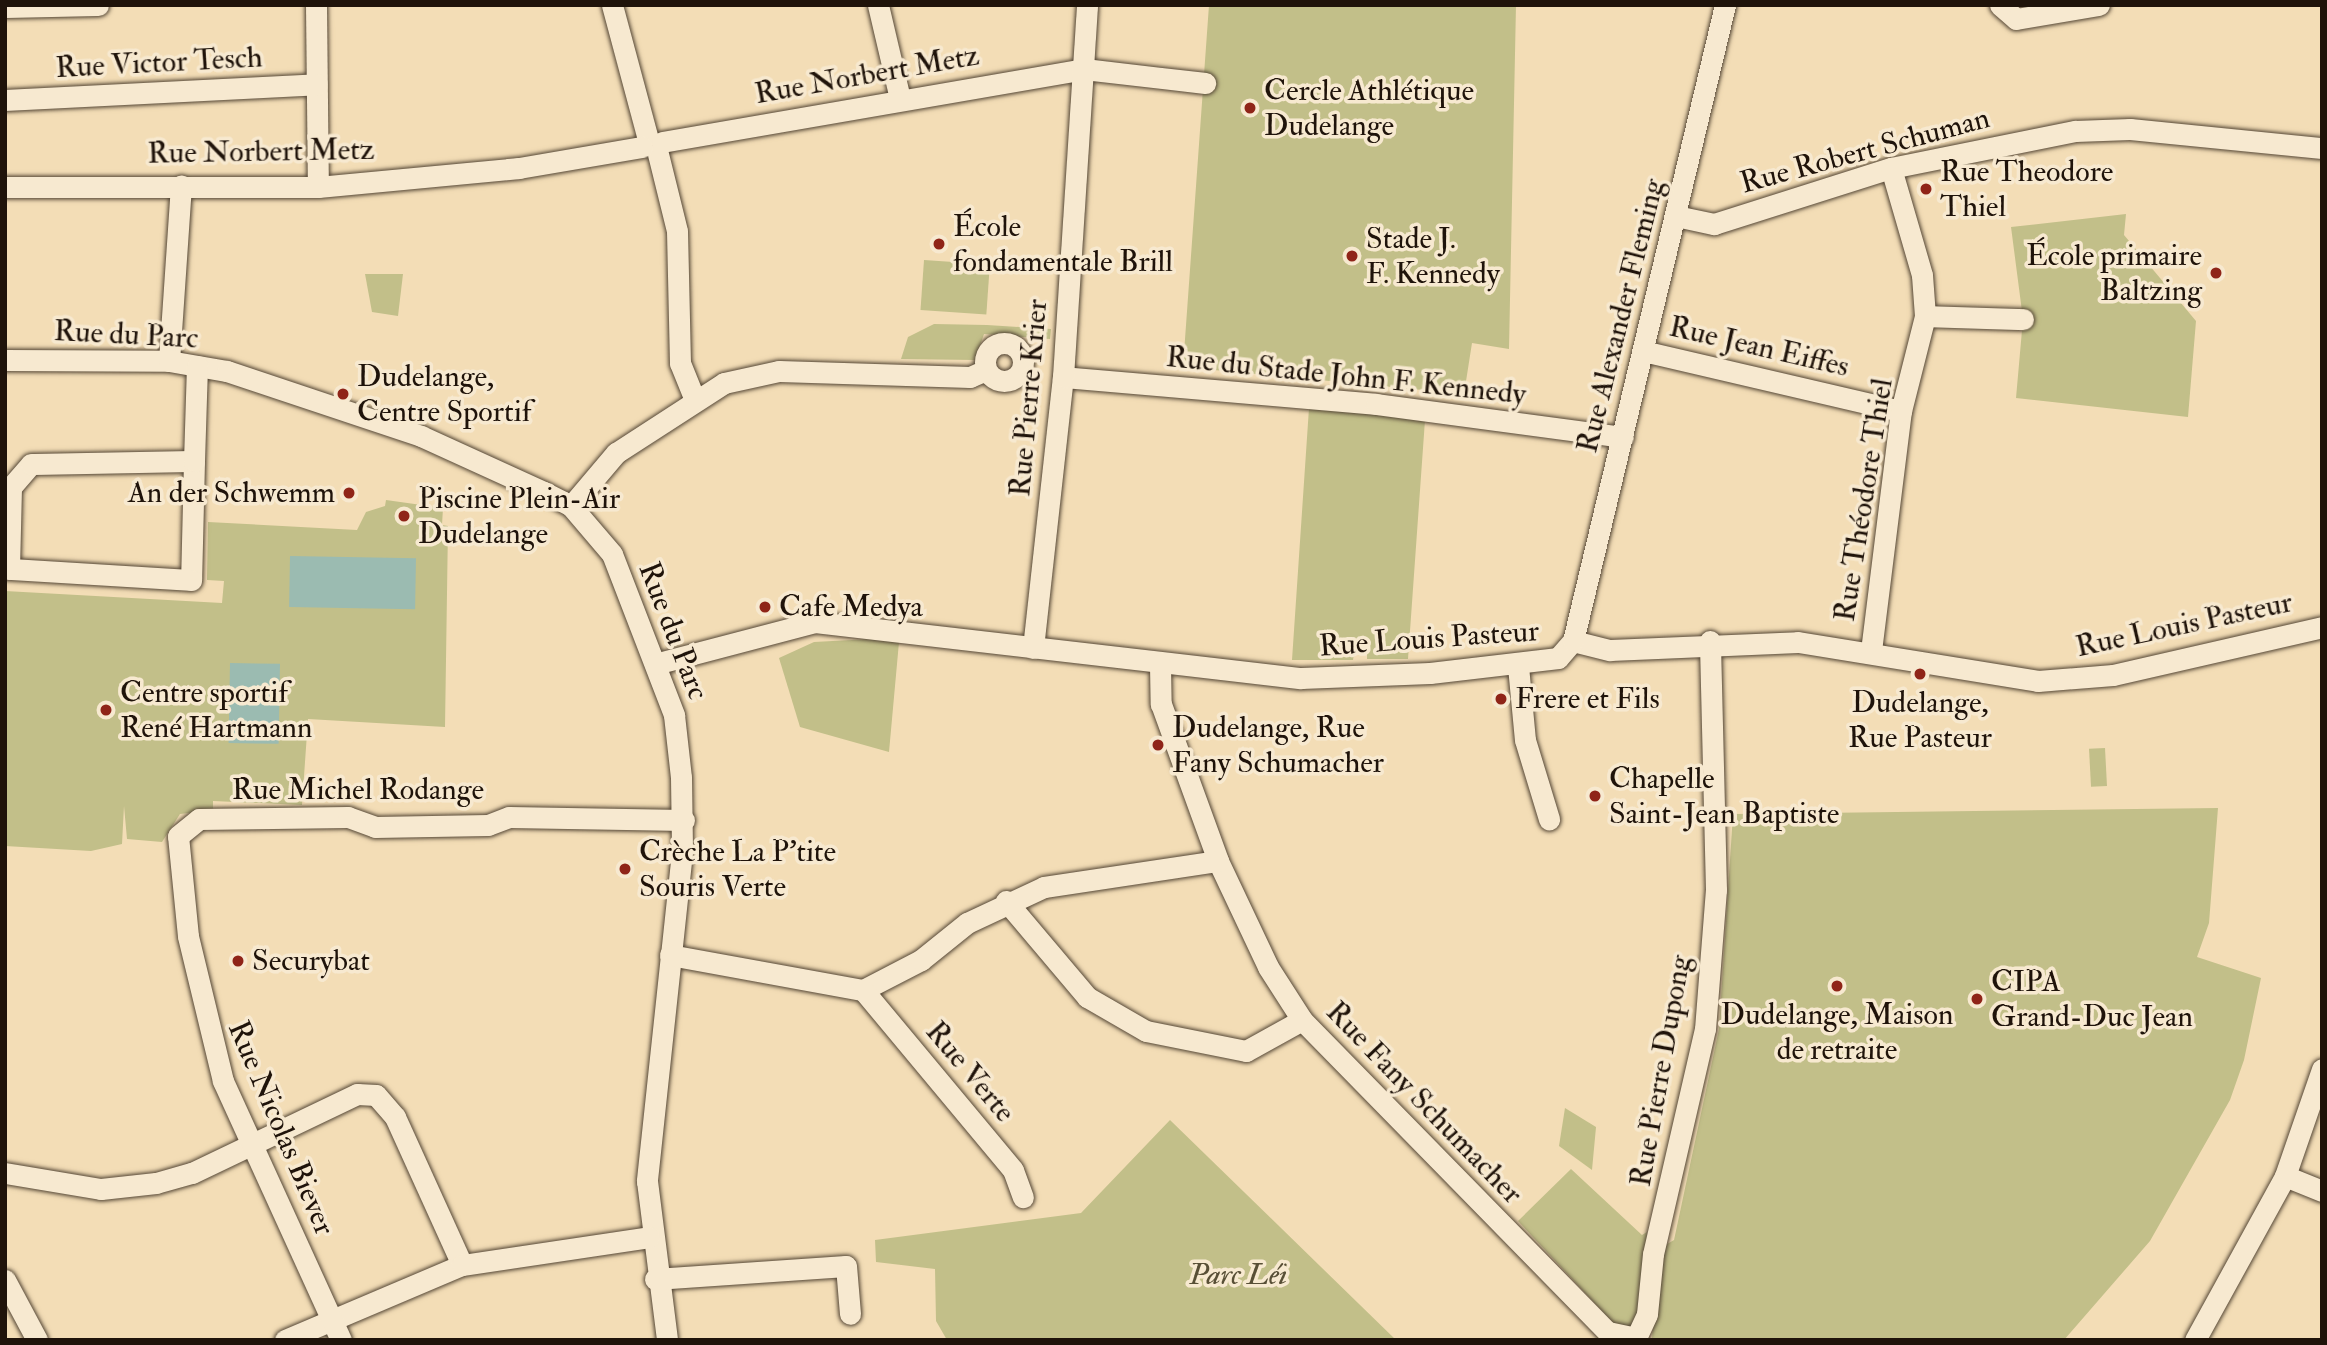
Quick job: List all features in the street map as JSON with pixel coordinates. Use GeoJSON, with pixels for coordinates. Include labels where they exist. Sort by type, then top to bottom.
{"type":"FeatureCollection","features":[{"type":"Feature","properties":{"kind":"street"},"geometry":{"type":"LineString","coordinates":[[5,7],[98,5]]}},
{"type":"Feature","properties":{"kind":"street"},"geometry":{"type":"LineString","coordinates":[[316,5],[318,187]]}},
{"type":"Feature","properties":{"kind":"street"},"geometry":{"type":"LineString","coordinates":[[612,5],[677,231],[680,363],[695,400]]}},
{"type":"Feature","properties":{"kind":"street"},"geometry":{"type":"LineString","coordinates":[[878,5],[900,99]]}},
{"type":"Feature","properties":{"kind":"street","name":"Rue Pierre Krier"},"geometry":{"type":"LineString","coordinates":[[1033,648],[1063,377],[1087,5]]}},
{"type":"Feature","properties":{"kind":"street","name":"Rue Alexander Fleming"},"geometry":{"type":"LineString","coordinates":[[1573,641],[1725,5]]}},
{"type":"Feature","properties":{"kind":"street"},"geometry":{"type":"LineString","coordinates":[[2000,5],[2016,19],[2099,5]]}},
{"type":"Feature","properties":{"kind":"street"},"geometry":{"type":"LineString","coordinates":[[1084,69],[1205,83]]}},
{"type":"Feature","properties":{"kind":"street","name":"Rue Norbert Metz"},"geometry":{"type":"LineString","coordinates":[[5,187],[318,187],[519,167],[1084,69]]}},
{"type":"Feature","properties":{"kind":"street","name":"Rue Victor Tesch"},"geometry":{"type":"LineString","coordinates":[[5,100],[317,84]]}},
{"type":"Feature","properties":{"kind":"street","name":"Rue Robert Schuman"},"geometry":{"type":"LineString","coordinates":[[1676,216],[1714,224],[1891,168],[2075,131],[2130,129],[2322,148]]}},
{"type":"Feature","properties":{"kind":"street","name":"Rue Théodore Thiel"},"geometry":{"type":"LineString","coordinates":[[1871,651],[1901,411],[1925,316],[1922,275],[1891,168]]}},
{"type":"Feature","properties":{"kind":"street"},"geometry":{"type":"LineString","coordinates":[[169,360],[181,185]]}},
{"type":"Feature","properties":{"kind":"street"},"geometry":{"type":"LineString","coordinates":[[1925,316],[2023,319]]}},
{"type":"Feature","properties":{"kind":"street","name":"Rue Jean Eiffes"},"geometry":{"type":"LineString","coordinates":[[1643,351],[1901,411]]}},
{"type":"Feature","properties":{"kind":"street","name":"Rue du Parc"},"geometry":{"type":"LineString","coordinates":[[5,360],[169,360],[197,366],[421,436],[571,506],[612,554],[677,729],[684,820],[652,1106],[649,1237],[667,1340]]}},
{"type":"Feature","properties":{"kind":"street"},"geometry":{"type":"LineString","coordinates":[[194,461],[30,464],[11,487],[9,569],[191,580],[197,366]]}},
{"type":"Feature","properties":{"kind":"street"},"geometry":{"type":"LineString","coordinates":[[571,506],[616,453],[724,383],[779,371],[970,377],[986,370]]}},
{"type":"Feature","properties":{"kind":"street","name":"Rue du Stade John F. Kennedy"},"geometry":{"type":"LineString","coordinates":[[1063,377],[1376,404],[1623,437]]}},
{"type":"Feature","properties":{"kind":"street","name":"Rue Louis Pasteur"},"geometry":{"type":"LineString","coordinates":[[655,664],[815,622],[1160,665],[1301,678],[1518,666],[1558,658],[1573,641],[1611,650],[1710,641],[1871,651],[1992,678],[2070,680],[2322,627]]}},
{"type":"Feature","properties":{"kind":"street","name":"Rue Pierre Dupong"},"geometry":{"type":"LineString","coordinates":[[1636,1338],[1647,1314],[1653,1254],[1705,1029],[1716,890],[1710,641]]}},
{"type":"Feature","properties":{"kind":"street","name":"Rue Fany Schumacher"},"geometry":{"type":"LineString","coordinates":[[1160,665],[1161,704],[1218,861],[1268,967],[1303,1020],[1608,1332],[1636,1338]]}},
{"type":"Feature","properties":{"kind":"street"},"geometry":{"type":"LineString","coordinates":[[1518,666],[1525,740],[1549,819]]}},
{"type":"Feature","properties":{"kind":"street","name":"Rue Michel Rodange"},"geometry":{"type":"LineString","coordinates":[[176,850],[178,836],[200,819],[348,817],[375,827],[488,825],[509,817],[684,820]]}},
{"type":"Feature","properties":{"kind":"street","name":"Rue Nicolas Biever"},"geometry":{"type":"LineString","coordinates":[[176,850],[205,1025],[251,1145],[341,1340]]}},
{"type":"Feature","properties":{"kind":"street"},"geometry":{"type":"LineString","coordinates":[[670,955],[863,990],[921,960],[1006,901],[1066,881],[1218,861]]}},
{"type":"Feature","properties":{"kind":"street"},"geometry":{"type":"LineString","coordinates":[[1006,901],[1087,997],[1146,1031],[1246,1051],[1303,1020]]}},
{"type":"Feature","properties":{"kind":"street","name":"Rue Verte"},"geometry":{"type":"LineString","coordinates":[[863,990],[1013,1170],[1023,1197]]}},
{"type":"Feature","properties":{"kind":"street"},"geometry":{"type":"LineString","coordinates":[[2195,1340],[2285,1175],[2322,1069]]}},
{"type":"Feature","properties":{"kind":"street"},"geometry":{"type":"LineString","coordinates":[[5,1173],[102,1189],[156,1183],[251,1145],[357,1094],[376,1095],[395,1117],[462,1265]]}},
{"type":"Feature","properties":{"kind":"street"},"geometry":{"type":"LineString","coordinates":[[2285,1175],[2322,1191]]}},
{"type":"Feature","properties":{"kind":"street"},"geometry":{"type":"LineString","coordinates":[[285,1340],[331,1318],[462,1265],[649,1237]]}},
{"type":"Feature","properties":{"kind":"street"},"geometry":{"type":"LineString","coordinates":[[655,1279],[846,1266],[850,1314]]}},
{"type":"Feature","properties":{"kind":"street"},"geometry":{"type":"LineString","coordinates":[[5,1280],[37,1340]]}},
{"type":"Feature","properties":{"kind":"green space","name":"Stade J. F. Kennedy"},"geometry":{"type":"Polygon","coordinates":[[[1209,5],[1516,5],[1509,349],[1472,343],[1464,394],[1183,367],[1209,5]]]}},
{"type":"Feature","properties":{"kind":"green space"},"geometry":{"type":"Polygon","coordinates":[[[2126,214],[2124,235],[2196,321],[2188,417],[2016,398],[2023,319],[2011,227],[2126,214]]]}},
{"type":"Feature","properties":{"kind":"green space"},"geometry":{"type":"Polygon","coordinates":[[[924,260],[990,265],[986,314],[921,310],[924,260]]]}},
{"type":"Feature","properties":{"kind":"green space"},"geometry":{"type":"Polygon","coordinates":[[[365,274],[403,274],[398,316],[372,312],[365,274]]]}},
{"type":"Feature","properties":{"kind":"green space"},"geometry":{"type":"Polygon","coordinates":[[[934,324],[1051,329],[1050,339],[984,334],[975,360],[901,359],[908,337],[934,324]]]}},
{"type":"Feature","properties":{"kind":"green space"},"geometry":{"type":"Polygon","coordinates":[[[1309,408],[1425,420],[1408,659],[1367,659],[1367,653],[1354,653],[1353,660],[1292,660],[1309,408]]]}},
{"type":"Feature","properties":{"kind":"green space"},"geometry":{"type":"Polygon","coordinates":[[[386,500],[443,508],[442,525],[448,526],[445,727],[308,719],[302,805],[213,801],[213,810],[180,814],[162,842],[127,839],[124,806],[122,844],[91,851],[5,846],[5,591],[222,603],[224,581],[207,580],[208,522],[357,530],[366,512],[385,506],[386,500]]]}},
{"type":"Feature","properties":{"kind":"green space"},"geometry":{"type":"Polygon","coordinates":[[[871,639],[899,642],[889,752],[800,727],[779,658],[814,642],[871,639]]]}},
{"type":"Feature","properties":{"kind":"green space"},"geometry":{"type":"Polygon","coordinates":[[[2105,748],[2107,786],[2091,787],[2089,749],[2105,748]]]}},
{"type":"Feature","properties":{"kind":"green space"},"geometry":{"type":"Polygon","coordinates":[[[2218,808],[2209,923],[2197,957],[2261,978],[2244,1060],[2230,1100],[2150,1241],[2064,1340],[1652,1340],[1657,1250],[1674,1240],[1719,1029],[1733,814],[2218,808]]]}},
{"type":"Feature","properties":{"kind":"green space"},"geometry":{"type":"Polygon","coordinates":[[[1565,1108],[1596,1127],[1592,1170],[1559,1146],[1565,1108]]]}},
{"type":"Feature","properties":{"kind":"green space","name":"Parc Léi"},"geometry":{"type":"Polygon","coordinates":[[[1170,1120],[1396,1340],[947,1340],[936,1321],[935,1269],[876,1262],[875,1240],[1081,1213],[1170,1120]]]}},
{"type":"Feature","properties":{"kind":"green space"},"geometry":{"type":"Polygon","coordinates":[[[1571,1169],[1642,1235],[1647,1232],[1641,1312],[1630,1327],[1616,1326],[1518,1221],[1571,1169]]]}},
{"type":"Feature","properties":{"kind":"water"},"geometry":{"type":"Polygon","coordinates":[[[290,556],[416,558],[415,609],[289,607],[290,556]]]}},
{"type":"Feature","properties":{"kind":"water"},"geometry":{"type":"Polygon","coordinates":[[[230,663],[280,664],[279,744],[229,743],[230,663]]]}},
{"type":"Feature","properties":{"kind":"place","name":"Cercle Athlétique Dudelange"},"geometry":{"type":"Point","coordinates":[1250,108]}},
{"type":"Feature","properties":{"kind":"place","name":"Rue Theodore Thiel"},"geometry":{"type":"Point","coordinates":[1926,189]}},
{"type":"Feature","properties":{"kind":"place","name":"École fondamentale Brill"},"geometry":{"type":"Point","coordinates":[939,244]}},
{"type":"Feature","properties":{"kind":"place","name":"Stade J. F. Kennedy"},"geometry":{"type":"Point","coordinates":[1352,256]}},
{"type":"Feature","properties":{"kind":"place","name":"École primaire Baltzing"},"geometry":{"type":"Point","coordinates":[2216,273]}},
{"type":"Feature","properties":{"kind":"place","name":"Dudelange, Centre Sportif"},"geometry":{"type":"Point","coordinates":[343,394]}},
{"type":"Feature","properties":{"kind":"place","name":"An der Schwemm"},"geometry":{"type":"Point","coordinates":[349,493]}},
{"type":"Feature","properties":{"kind":"place","name":"Piscine Plein-Air Dudelange"},"geometry":{"type":"Point","coordinates":[404,516]}},
{"type":"Feature","properties":{"kind":"place","name":"Cafe Medya"},"geometry":{"type":"Point","coordinates":[765,607]}},
{"type":"Feature","properties":{"kind":"place","name":"Dudelange, Rue Pasteur"},"geometry":{"type":"Point","coordinates":[1920,674]}},
{"type":"Feature","properties":{"kind":"place","name":"Frere et Fils"},"geometry":{"type":"Point","coordinates":[1501,699]}},
{"type":"Feature","properties":{"kind":"place","name":"Centre sportif René Hartmann"},"geometry":{"type":"Point","coordinates":[106,710]}},
{"type":"Feature","properties":{"kind":"place","name":"Dudelange, Rue Fany Schumacher"},"geometry":{"type":"Point","coordinates":[1158,745]}},
{"type":"Feature","properties":{"kind":"place","name":"Chapelle Saint-Jean Baptiste"},"geometry":{"type":"Point","coordinates":[1595,796]}},
{"type":"Feature","properties":{"kind":"place","name":"Crèche La P'tite Souris Verte"},"geometry":{"type":"Point","coordinates":[625,869]}},
{"type":"Feature","properties":{"kind":"place","name":"Securybat"},"geometry":{"type":"Point","coordinates":[238,961]}},
{"type":"Feature","properties":{"kind":"place","name":"Dudelange, Maison de retraite"},"geometry":{"type":"Point","coordinates":[1837,986]}},
{"type":"Feature","properties":{"kind":"place","name":"CIPA Grand-Duc Jean"},"geometry":{"type":"Point","coordinates":[1977,999]}}]}
